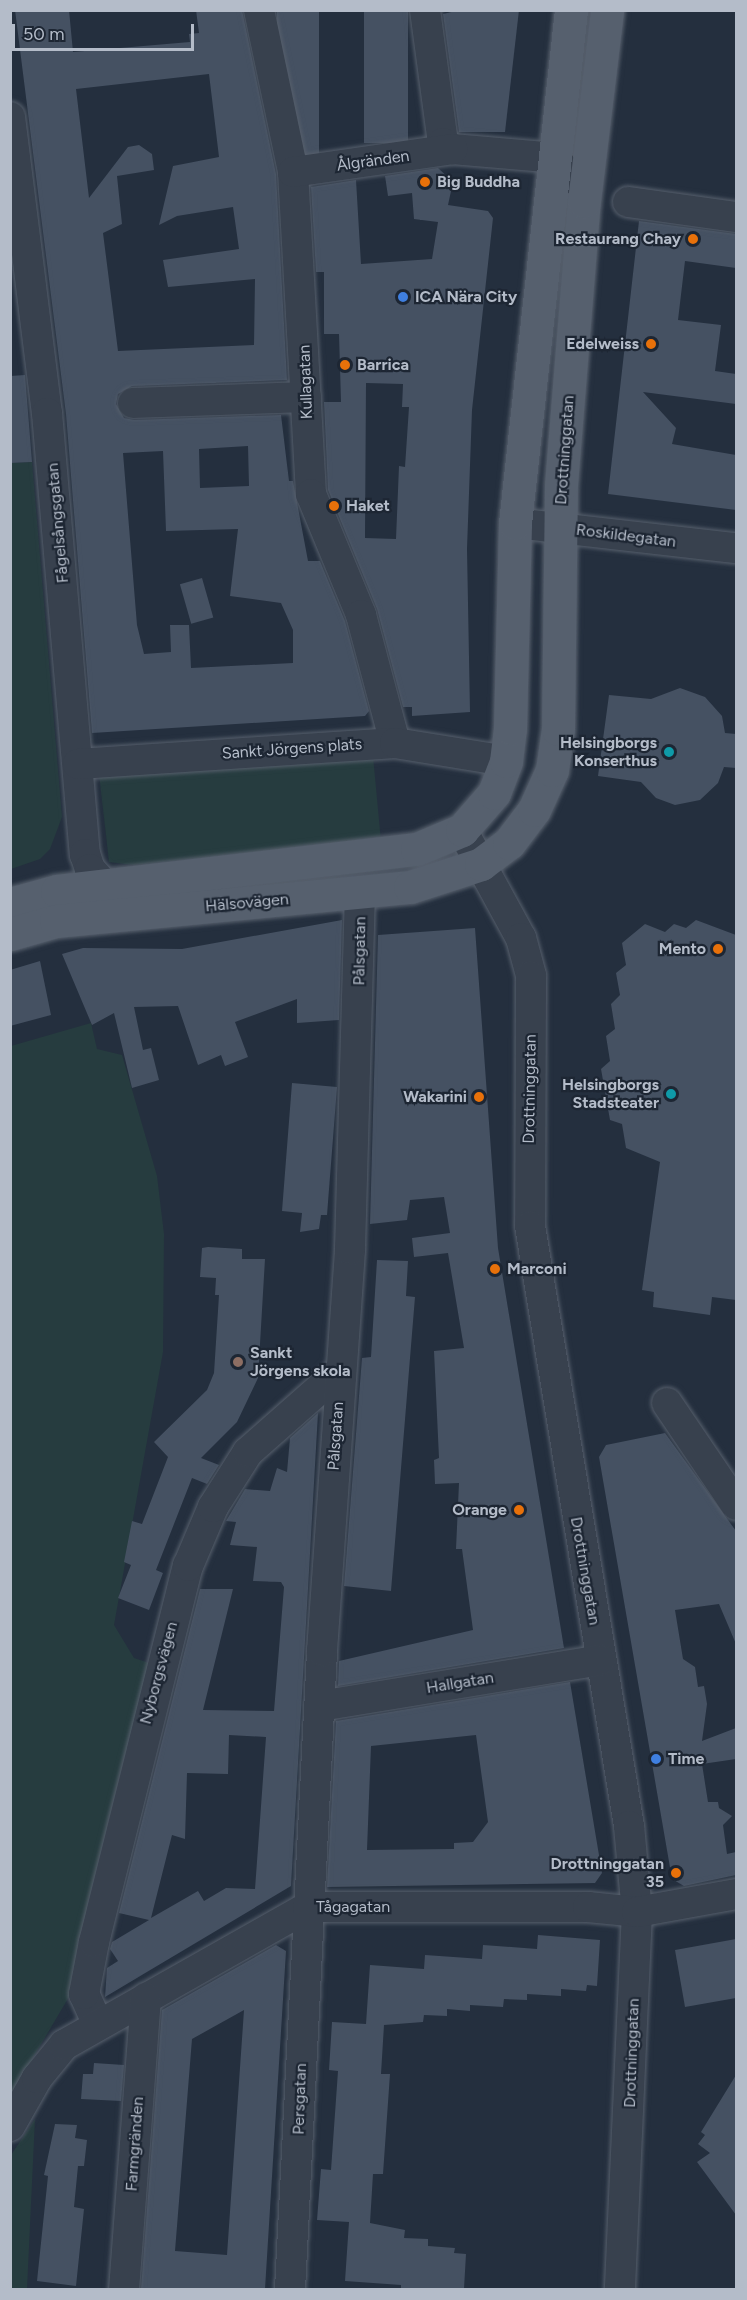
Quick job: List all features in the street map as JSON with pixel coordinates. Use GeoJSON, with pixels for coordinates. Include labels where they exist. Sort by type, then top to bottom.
{"type":"FeatureCollection","features":[{"type":"Feature","properties":{"kind":"main road"},"geometry":{"type":"LineString","coordinates":[[462,830],[494,793],[506,761],[515,523],[571,10]]}},
{"type":"Feature","properties":{"kind":"main road","name":"Drottninggatan"},"geometry":{"type":"LineString","coordinates":[[481,864],[501,851],[526,822],[552,770],[558,729],[561,529],[584,201],[607,10]]}},
{"type":"Feature","properties":{"kind":"main road","name":"Hälsovägen"},"geometry":{"type":"LineString","coordinates":[[10,904],[104,885],[378,856],[435,844],[462,830]]}},
{"type":"Feature","properties":{"kind":"main road","name":"Hälsovägen"},"geometry":{"type":"LineString","coordinates":[[10,934],[56,921],[360,892],[426,883],[481,864]]}},
{"type":"Feature","properties":{"kind":"street","name":"Kullagatan"},"geometry":{"type":"LineString","coordinates":[[259,10],[293,172],[303,273],[311,494],[361,615],[395,743]]}},
{"type":"Feature","properties":{"kind":"street"},"geometry":{"type":"LineString","coordinates":[[425,10],[440,132],[452,149]]}},
{"type":"Feature","properties":{"kind":"street","name":"Fågelsångsgatan"},"geometry":{"type":"LineString","coordinates":[[10,117],[48,424],[87,863],[131,914]]}},
{"type":"Feature","properties":{"kind":"street","name":"Ålgränden"},"geometry":{"type":"LineString","coordinates":[[293,172],[452,149],[556,158]]}},
{"type":"Feature","properties":{"kind":"street"},"geometry":{"type":"LineString","coordinates":[[556,158],[584,201]]}},
{"type":"Feature","properties":{"kind":"street"},"geometry":{"type":"LineString","coordinates":[[628,202],[736,217]]}},
{"type":"Feature","properties":{"kind":"street"},"geometry":{"type":"LineString","coordinates":[[134,403],[306,397]]}},
{"type":"Feature","properties":{"kind":"street","name":"Roskildegatan"},"geometry":{"type":"LineString","coordinates":[[515,523],[736,548]]}},
{"type":"Feature","properties":{"kind":"street","name":"Sankt Jörgens plats"},"geometry":{"type":"LineString","coordinates":[[78,764],[395,743],[506,761]]}},
{"type":"Feature","properties":{"kind":"street","name":"Drottninggatan"},"geometry":{"type":"LineString","coordinates":[[462,830],[521,938],[531,976],[530,1226],[629,1826],[636,1912],[620,2289]]}},
{"type":"Feature","properties":{"kind":"street","name":"Pålsgatan"},"geometry":{"type":"LineString","coordinates":[[308,1907],[358,1071],[360,892]]}},
{"type":"Feature","properties":{"kind":"street","name":"Nyborgsvägen"},"geometry":{"type":"LineString","coordinates":[[98,2025],[84,1994],[94,1942],[188,1566],[213,1507],[248,1452],[340,1371]]}},
{"type":"Feature","properties":{"kind":"street"},"geometry":{"type":"LineString","coordinates":[[667,1403],[736,1505]]}},
{"type":"Feature","properties":{"kind":"street","name":"Hallgatan"},"geometry":{"type":"LineString","coordinates":[[320,1706],[600,1660]]}},
{"type":"Feature","properties":{"kind":"street","name":"Tågagatan"},"geometry":{"type":"LineString","coordinates":[[10,2126],[50,2059],[98,2025],[308,1907],[588,1907],[636,1912],[736,1894]]}},
{"type":"Feature","properties":{"kind":"street","name":"Persgatan"},"geometry":{"type":"LineString","coordinates":[[290,2289],[308,1907]]}},
{"type":"Feature","properties":{"kind":"street","name":"Farmgränden"},"geometry":{"type":"LineString","coordinates":[[124,2289],[146,1998]]}},
{"type":"Feature","properties":{"kind":"green space"},"geometry":{"type":"Polygon","coordinates":[[[32,462],[62,817],[50,849],[40,859],[11,869],[11,463],[32,462]]]}},
{"type":"Feature","properties":{"kind":"green space"},"geometry":{"type":"Polygon","coordinates":[[[373,756],[381,841],[133,865],[109,862],[99,774],[373,756]]]}},
{"type":"Feature","properties":{"kind":"green space"},"geometry":{"type":"Polygon","coordinates":[[[91,1023],[97,1049],[122,1055],[157,1176],[164,1234],[163,1352],[114,1625],[134,1658],[152,1664],[76,1985],[11,2095],[11,1046],[91,1023]]]}},
{"type":"Feature","properties":{"kind":"green space"},"geometry":{"type":"Polygon","coordinates":[[[35,2119],[27,2289],[11,2289],[11,2155],[35,2119]]]}},
{"type":"Feature","properties":{"kind":"building"},"geometry":{"type":"Polygon","coordinates":[[[15,10],[69,10],[73,52],[190,42],[189,34],[199,33],[196,10],[242,10],[276,174],[287,380],[132,386],[118,394],[116,404],[124,418],[134,420],[281,415],[289,481],[293,481],[308,561],[320,561],[345,621],[369,711],[365,716],[92,733],[66,414],[15,10]],[[209,74],[76,89],[89,198],[128,147],[139,145],[152,154],[154,170],[117,176],[122,224],[103,233],[118,351],[254,345],[255,279],[168,287],[163,260],[239,249],[233,207],[177,216],[159,225],[173,166],[219,157],[209,74]],[[248,446],[199,449],[200,488],[249,486],[248,446]],[[163,451],[123,453],[137,625],[144,654],[171,652],[170,625],[189,625],[191,668],[293,663],[293,630],[281,603],[230,596],[238,529],[166,531],[163,451]]]}},
{"type":"Feature","properties":{"kind":"building"},"geometry":{"type":"Polygon","coordinates":[[[277,10],[319,10],[319,156],[277,156],[277,10]]]}},
{"type":"Feature","properties":{"kind":"building"},"geometry":{"type":"Polygon","coordinates":[[[364,10],[408,10],[408,143],[364,143],[364,10]]]}},
{"type":"Feature","properties":{"kind":"building"},"geometry":{"type":"Polygon","coordinates":[[[460,10],[519,10],[505,132],[459,132],[443,14],[460,10]]]}},
{"type":"Feature","properties":{"kind":"building"},"geometry":{"type":"Polygon","coordinates":[[[438,168],[453,182],[448,205],[488,211],[493,218],[472,410],[467,549],[470,712],[412,716],[412,707],[403,707],[377,609],[328,490],[324,402],[341,402],[339,334],[324,334],[324,272],[316,272],[311,187],[356,180],[361,264],[432,259],[438,222],[414,219],[412,193],[388,196],[385,176],[438,168]],[[366,383],[365,538],[396,539],[399,466],[405,467],[409,407],[402,407],[403,384],[366,383]]]}},
{"type":"Feature","properties":{"kind":"building"},"geometry":{"type":"Polygon","coordinates":[[[639,221],[736,234],[736,268],[685,261],[678,320],[721,325],[715,371],[736,374],[736,404],[643,392],[676,428],[672,444],[736,455],[736,510],[608,494],[639,221]]]}},
{"type":"Feature","properties":{"kind":"building"},"geometry":{"type":"Polygon","coordinates":[[[25,375],[32,462],[10,463],[10,376],[25,375]]]}},
{"type":"Feature","properties":{"kind":"building"},"geometry":{"type":"Polygon","coordinates":[[[202,578],[213,617],[191,624],[180,584],[202,578]]]}},
{"type":"Feature","properties":{"kind":"building","name":"Helsingborgs Konserthus"},"geometry":{"type":"Polygon","coordinates":[[[680,688],[705,697],[722,716],[725,733],[736,734],[736,768],[724,767],[718,783],[700,800],[675,805],[656,798],[641,782],[598,776],[609,695],[651,699],[680,688]]]}},
{"type":"Feature","properties":{"kind":"building"},"geometry":{"type":"Polygon","coordinates":[[[342,920],[339,1020],[297,1023],[297,999],[235,1022],[248,1057],[225,1066],[221,1055],[198,1065],[178,1006],[134,1007],[143,1050],[151,1048],[159,1080],[132,1088],[114,1013],[92,1025],[62,954],[83,948],[182,949],[342,920]]]}},
{"type":"Feature","properties":{"kind":"building","name":"Helsingborgs Stadsteater"},"geometry":{"type":"Polygon","coordinates":[[[696,920],[736,935],[736,1300],[712,1297],[710,1315],[653,1307],[654,1292],[642,1290],[660,1162],[626,1148],[622,1124],[610,1120],[601,1069],[610,1061],[606,1036],[615,1029],[611,1004],[620,995],[616,973],[626,965],[622,943],[645,924],[665,932],[674,924],[686,928],[696,920]]]}},
{"type":"Feature","properties":{"kind":"building"},"geometry":{"type":"Polygon","coordinates":[[[475,928],[498,1248],[564,1648],[338,1686],[339,1661],[473,1630],[462,1549],[456,1549],[459,1483],[435,1484],[434,1460],[439,1458],[434,1351],[464,1348],[448,1253],[414,1257],[412,1238],[450,1233],[444,1197],[410,1200],[407,1220],[370,1224],[378,935],[475,928]]]}},
{"type":"Feature","properties":{"kind":"building"},"geometry":{"type":"Polygon","coordinates":[[[40,961],[51,1015],[10,1026],[10,970],[40,961]]]}},
{"type":"Feature","properties":{"kind":"building"},"geometry":{"type":"Polygon","coordinates":[[[292,1083],[337,1087],[327,1215],[321,1215],[319,1229],[300,1232],[302,1213],[282,1211],[292,1083]]]}},
{"type":"Feature","properties":{"kind":"building"},"geometry":{"type":"Polygon","coordinates":[[[202,1248],[242,1249],[242,1259],[265,1259],[258,1378],[237,1422],[201,1458],[219,1465],[207,1484],[192,1478],[156,1570],[163,1573],[149,1610],[118,1598],[131,1565],[124,1562],[132,1521],[142,1524],[168,1457],[154,1442],[207,1390],[214,1373],[219,1295],[215,1295],[216,1278],[200,1277],[202,1248]]]}},
{"type":"Feature","properties":{"kind":"building"},"geometry":{"type":"Polygon","coordinates":[[[377,1260],[408,1261],[406,1296],[415,1297],[391,1591],[344,1586],[362,1358],[371,1357],[377,1260]]]}},
{"type":"Feature","properties":{"kind":"building"},"geometry":{"type":"Polygon","coordinates":[[[318,1413],[291,1886],[105,1997],[107,1968],[118,1961],[110,1949],[112,1942],[149,1920],[119,1913],[200,1589],[233,1589],[203,1710],[274,1711],[284,1587],[281,1582],[253,1581],[257,1547],[230,1545],[236,1522],[226,1521],[245,1489],[270,1491],[277,1468],[287,1472],[290,1438],[318,1413]],[[229,1735],[228,1774],[187,1773],[185,1839],[172,1835],[151,1918],[198,1891],[204,1901],[226,1888],[255,1889],[266,1737],[229,1735]]]}},
{"type":"Feature","properties":{"kind":"building"},"geometry":{"type":"Polygon","coordinates":[[[665,1433],[736,1531],[736,1644],[719,1604],[675,1610],[683,1659],[695,1667],[698,1687],[704,1686],[707,1704],[702,1741],[736,1728],[736,1759],[702,1764],[708,1802],[718,1802],[719,1808],[732,1816],[723,1825],[727,1854],[736,1852],[736,1875],[684,1886],[672,1879],[599,1457],[606,1445],[665,1433]]]}},
{"type":"Feature","properties":{"kind":"building"},"geometry":{"type":"Polygon","coordinates":[[[570,1682],[602,1873],[595,1883],[327,1887],[336,1721],[570,1682]],[[476,1735],[371,1746],[367,1850],[454,1849],[454,1843],[473,1842],[488,1822],[476,1735]]]}},
{"type":"Feature","properties":{"kind":"building"},"geometry":{"type":"Polygon","coordinates":[[[538,1935],[600,1940],[597,1986],[587,1985],[586,1991],[561,1989],[561,1996],[527,1994],[527,2000],[504,1999],[503,2007],[470,2005],[470,2011],[447,2009],[447,2016],[424,2015],[423,2022],[384,2025],[381,2074],[390,2074],[383,2174],[373,2174],[370,2223],[405,2230],[404,2238],[428,2239],[428,2246],[455,2248],[454,2253],[466,2254],[464,2289],[401,2289],[401,2285],[345,2281],[349,2222],[317,2220],[321,2169],[331,2170],[338,2071],[329,2070],[332,2022],[366,2024],[370,1965],[424,1969],[425,1955],[482,1959],[483,1945],[537,1949],[538,1935]]]}},
{"type":"Feature","properties":{"kind":"building"},"geometry":{"type":"Polygon","coordinates":[[[736,1939],[736,1998],[685,2007],[675,1950],[736,1939]]]}},
{"type":"Feature","properties":{"kind":"building"},"geometry":{"type":"Polygon","coordinates":[[[276,1945],[286,1951],[265,2289],[141,2289],[162,2010],[276,1945]],[[244,2010],[192,2039],[175,2251],[227,2255],[244,2010]]]}},
{"type":"Feature","properties":{"kind":"building"},"geometry":{"type":"Polygon","coordinates":[[[94,2063],[124,2065],[121,2101],[81,2099],[83,2074],[93,2074],[94,2063]]]}},
{"type":"Feature","properties":{"kind":"building"},"geometry":{"type":"Polygon","coordinates":[[[736,2075],[736,2215],[697,2162],[710,2153],[698,2144],[705,2135],[701,2132],[736,2075]]]}},
{"type":"Feature","properties":{"kind":"building"},"geometry":{"type":"Polygon","coordinates":[[[55,2124],[77,2125],[75,2138],[87,2140],[84,2166],[78,2166],[74,2207],[84,2209],[76,2286],[37,2281],[48,2176],[44,2175],[55,2124]]]}},
{"type":"Feature","properties":{"kind":"place","name":"Big Buddha"},"geometry":{"type":"Point","coordinates":[425,182]}},
{"type":"Feature","properties":{"kind":"place","name":"Restaurang Chay"},"geometry":{"type":"Point","coordinates":[693,239]}},
{"type":"Feature","properties":{"kind":"place","name":"ICA Nära City"},"geometry":{"type":"Point","coordinates":[403,297]}},
{"type":"Feature","properties":{"kind":"place","name":"Edelweiss"},"geometry":{"type":"Point","coordinates":[651,344]}},
{"type":"Feature","properties":{"kind":"place","name":"Barrica"},"geometry":{"type":"Point","coordinates":[345,365]}},
{"type":"Feature","properties":{"kind":"place","name":"Haket"},"geometry":{"type":"Point","coordinates":[334,506]}},
{"type":"Feature","properties":{"kind":"place","name":"Helsingborgs Konserthus"},"geometry":{"type":"Point","coordinates":[669,752]}},
{"type":"Feature","properties":{"kind":"place","name":"Mento"},"geometry":{"type":"Point","coordinates":[718,949]}},
{"type":"Feature","properties":{"kind":"place","name":"Helsingborgs Stadsteater"},"geometry":{"type":"Point","coordinates":[671,1094]}},
{"type":"Feature","properties":{"kind":"place","name":"Wakarini"},"geometry":{"type":"Point","coordinates":[479,1097]}},
{"type":"Feature","properties":{"kind":"place","name":"Marconi"},"geometry":{"type":"Point","coordinates":[495,1269]}},
{"type":"Feature","properties":{"kind":"place","name":"Sankt Jörgens skola"},"geometry":{"type":"Point","coordinates":[238,1362]}},
{"type":"Feature","properties":{"kind":"place","name":"Orange"},"geometry":{"type":"Point","coordinates":[519,1510]}},
{"type":"Feature","properties":{"kind":"place","name":"Time"},"geometry":{"type":"Point","coordinates":[656,1759]}},
{"type":"Feature","properties":{"kind":"place","name":"Drottninggatan 35"},"geometry":{"type":"Point","coordinates":[676,1873]}}]}
